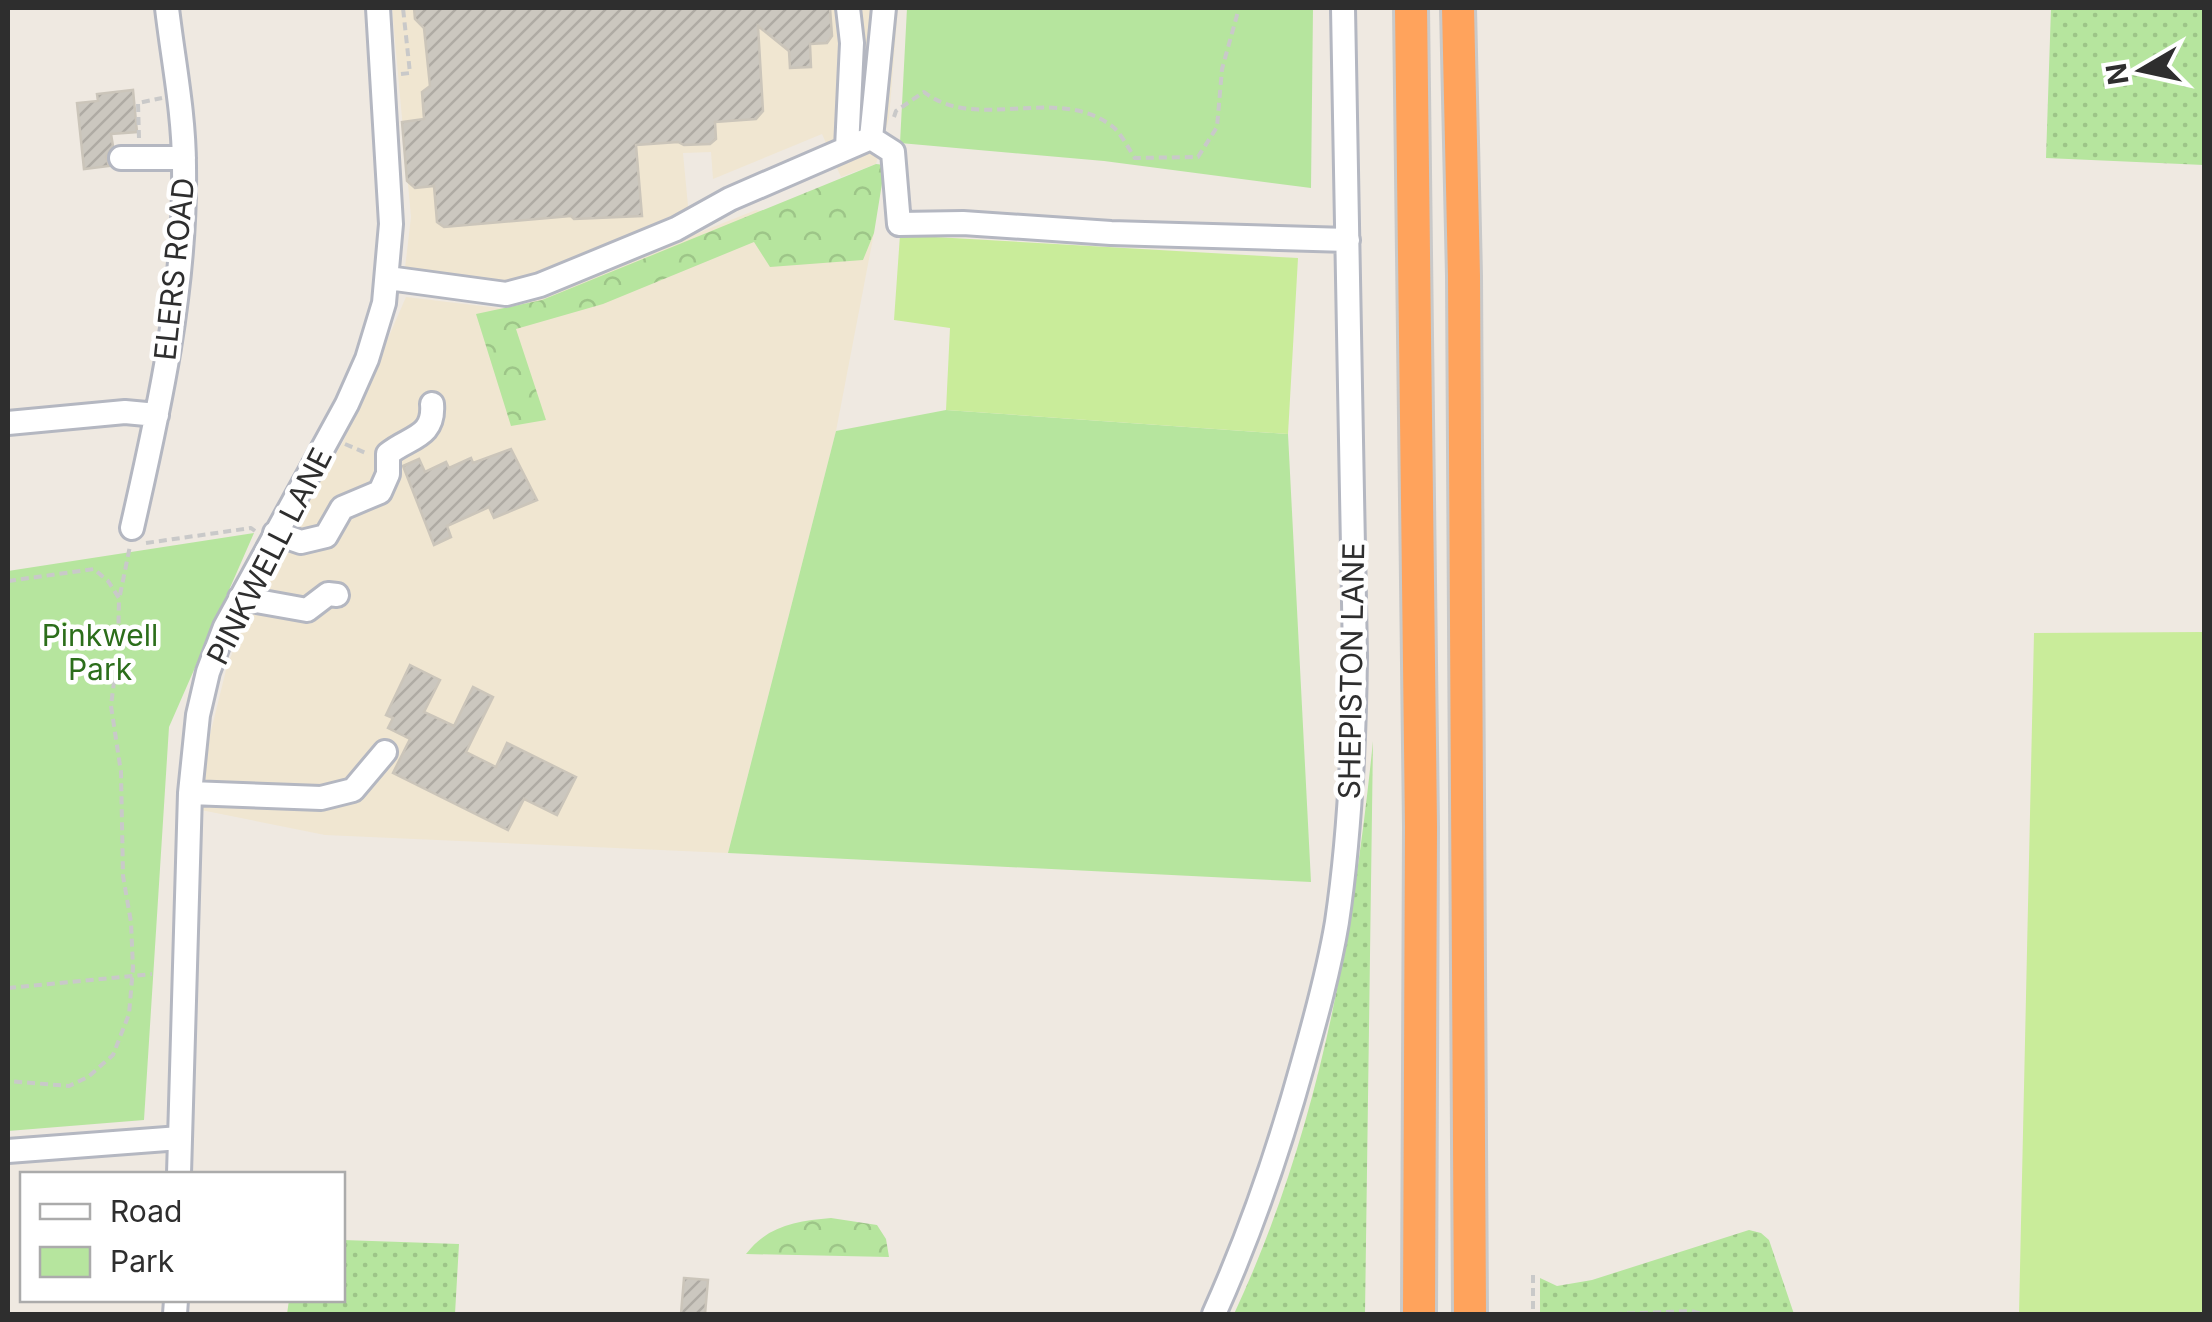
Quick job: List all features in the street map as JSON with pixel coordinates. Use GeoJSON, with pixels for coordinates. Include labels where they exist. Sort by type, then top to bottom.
{"type":"FeatureCollection","features":[{"type":"Feature","properties":{"kind":"highway"},"geometry":{"type":"LineString","coordinates":[[1412,8],[1421,827],[1419,1314]]}},
{"type":"Feature","properties":{"kind":"highway"},"geometry":{"type":"LineString","coordinates":[[1458,8],[1464,276],[1470,1314]]}},
{"type":"Feature","properties":{"kind":"street","name":"ELERS ROAD"},"geometry":{"type":"LineString","coordinates":[[132,528],[158,415],[179,270],[184,158],[166,8]]}},
{"type":"Feature","properties":{"kind":"street","name":"PINKWELL LANE"},"geometry":{"type":"LineString","coordinates":[[179,1172],[190,794],[198,716],[208,672],[240,598],[324,448],[362,370],[376,330],[388,278],[392,224],[378,8]]}},
{"type":"Feature","properties":{"kind":"street"},"geometry":{"type":"LineString","coordinates":[[848,8],[852,44],[848,148]]}},
{"type":"Feature","properties":{"kind":"street"},"geometry":{"type":"LineString","coordinates":[[871,138],[884,8]]}},
{"type":"Feature","properties":{"kind":"street","name":"SHEPISTON LANE"},"geometry":{"type":"LineString","coordinates":[[1214,1314],[1248,1239],[1272,1171],[1318,1012],[1336,923],[1354,739],[1343,8]]}},
{"type":"Feature","properties":{"kind":"street"},"geometry":{"type":"LineString","coordinates":[[388,278],[506,294],[540,286],[676,229],[730,200],[871,138]]}},
{"type":"Feature","properties":{"kind":"street"},"geometry":{"type":"LineString","coordinates":[[871,138],[893,152],[899,224],[963,223],[1111,233],[1348,240]]}},
{"type":"Feature","properties":{"kind":"street"},"geometry":{"type":"LineString","coordinates":[[131,158],[184,158]]}},
{"type":"Feature","properties":{"kind":"street"},"geometry":{"type":"LineString","coordinates":[[272,537],[301,542],[326,536],[342,508],[380,492],[388,474],[388,454],[423,435],[433,416],[432,404]]}},
{"type":"Feature","properties":{"kind":"street"},"geometry":{"type":"LineString","coordinates":[[8,423],[125,412],[158,415]]}},
{"type":"Feature","properties":{"kind":"street"},"geometry":{"type":"LineString","coordinates":[[240,598],[306,610],[328,594],[337,595]]}},
{"type":"Feature","properties":{"kind":"street"},"geometry":{"type":"LineString","coordinates":[[190,794],[321,798],[353,790],[385,752]]}},
{"type":"Feature","properties":{"kind":"street"},"geometry":{"type":"LineString","coordinates":[[8,1151],[180,1138]]}},
{"type":"Feature","properties":{"kind":"path"},"geometry":{"type":"LineString","coordinates":[[384,77],[410,73],[403,8]]}},
{"type":"Feature","properties":{"kind":"path"},"geometry":{"type":"LineString","coordinates":[[893,152],[896,138],[892,124],[896,111],[924,92],[938,103],[966,110],[1079,110],[1113,127],[1135,158],[1198,157],[1217,128],[1222,69],[1239,8]]}},
{"type":"Feature","properties":{"kind":"path"},"geometry":{"type":"LineString","coordinates":[[131,158],[138,102],[178,95]]}},
{"type":"Feature","properties":{"kind":"path"},"geometry":{"type":"LineString","coordinates":[[324,448],[332,453],[338,441],[386,461]]}},
{"type":"Feature","properties":{"kind":"path"},"geometry":{"type":"LineString","coordinates":[[8,1082],[68,1086],[88,1077],[112,1055],[129,1014],[133,975],[130,922],[123,876],[120,772],[111,706],[119,598],[130,541],[140,544],[251,528],[272,537]]}},
{"type":"Feature","properties":{"kind":"path"},"geometry":{"type":"LineString","coordinates":[[8,581],[94,569],[119,598]]}},
{"type":"Feature","properties":{"kind":"path"},"geometry":{"type":"LineString","coordinates":[[8,988],[152,974]]}},
{"type":"Feature","properties":{"kind":"path"},"geometry":{"type":"LineString","coordinates":[[1533,1275],[1533,1314]]}},
{"type":"Feature","properties":{"kind":"path"},"geometry":{"type":"LineString","coordinates":[[1614,1314],[1702,1314]]}},
{"type":"Feature","properties":{"kind":"shaded area"},"geometry":{"type":"Polygon","coordinates":[[[392,8],[898,8],[889,118],[876,164],[841,177],[822,134],[713,179],[711,152],[683,153],[686,217],[521,284],[484,283],[405,268],[411,217],[392,8]]]}},
{"type":"Feature","properties":{"kind":"shaded area"},"geometry":{"type":"Polygon","coordinates":[[[756,210],[874,233],[836,431],[728,853],[325,835],[201,810],[210,735],[227,666],[262,581],[343,442],[406,297],[507,309],[756,210]]]}},
{"type":"Feature","properties":{"kind":"green space"},"geometry":{"type":"Polygon","coordinates":[[[907,8],[1313,8],[1311,188],[1104,161],[900,143],[907,8]]]}},
{"type":"Feature","properties":{"kind":"green space"},"geometry":{"type":"Polygon","coordinates":[[[2051,8],[2204,8],[2204,165],[2046,158],[2051,8]]]}},
{"type":"Feature","properties":{"kind":"green space"},"geometry":{"type":"Polygon","coordinates":[[[876,164],[885,165],[874,233],[863,260],[770,267],[754,242],[603,304],[516,329],[546,420],[511,426],[476,314],[542,300],[876,164]]]}},
{"type":"Feature","properties":{"kind":"green space"},"geometry":{"type":"Polygon","coordinates":[[[900,235],[1298,258],[1288,434],[946,410],[950,328],[894,320],[900,235]]]}},
{"type":"Feature","properties":{"kind":"green space"},"geometry":{"type":"Polygon","coordinates":[[[946,410],[1288,434],[1311,882],[728,853],[836,431],[946,410]]]}},
{"type":"Feature","properties":{"kind":"green space","name":"Pinkwell Park"},"geometry":{"type":"Polygon","coordinates":[[[254,533],[169,727],[144,1120],[8,1131],[8,571],[254,533]]]}},
{"type":"Feature","properties":{"kind":"green space"},"geometry":{"type":"Polygon","coordinates":[[[2204,632],[2204,1314],[2019,1314],[2034,633],[2204,632]]]}},
{"type":"Feature","properties":{"kind":"green space"},"geometry":{"type":"Polygon","coordinates":[[[1373,741],[1365,1314],[1234,1314],[1288,1176],[1328,1034],[1355,888],[1373,741]]]}},
{"type":"Feature","properties":{"kind":"green space"},"geometry":{"type":"Polygon","coordinates":[[[831,1218],[877,1225],[886,1239],[889,1257],[746,1254],[773,1231],[831,1218]]]}},
{"type":"Feature","properties":{"kind":"green space"},"geometry":{"type":"Polygon","coordinates":[[[1749,1230],[1769,1240],[1794,1314],[1540,1314],[1540,1278],[1557,1286],[1592,1280],[1749,1230]]]}},
{"type":"Feature","properties":{"kind":"green space"},"geometry":{"type":"Polygon","coordinates":[[[345,1240],[459,1244],[455,1314],[287,1314],[289,1302],[345,1302],[345,1240]]]}},
{"type":"Feature","properties":{"kind":"building"},"geometry":{"type":"Polygon","coordinates":[[[414,8],[830,8],[832,36],[827,43],[810,44],[811,67],[790,68],[789,51],[758,26],[763,111],[756,119],[715,122],[716,139],[710,144],[636,145],[642,216],[571,216],[444,227],[437,222],[434,186],[415,188],[407,181],[402,122],[424,119],[422,92],[430,86],[424,28],[415,19],[414,8]]]}},
{"type":"Feature","properties":{"kind":"building"},"geometry":{"type":"Polygon","coordinates":[[[133,90],[137,132],[111,134],[113,146],[106,157],[109,166],[84,169],[77,103],[98,101],[97,94],[133,90]]]}},
{"type":"Feature","properties":{"kind":"building"},"geometry":{"type":"Polygon","coordinates":[[[511,449],[537,500],[494,518],[489,507],[447,526],[451,537],[434,545],[403,466],[419,459],[425,472],[446,462],[449,468],[471,458],[473,463],[511,449]]]}},
{"type":"Feature","properties":{"kind":"building"},"geometry":{"type":"Polygon","coordinates":[[[410,665],[440,680],[424,712],[454,726],[473,687],[493,697],[466,752],[496,767],[507,743],[576,777],[557,815],[524,799],[508,830],[393,773],[410,739],[388,728],[393,718],[386,715],[410,665]]]}},
{"type":"Feature","properties":{"kind":"building"},"geometry":{"type":"Polygon","coordinates":[[[684,1278],[708,1280],[705,1314],[681,1314],[684,1278]]]}}]}
